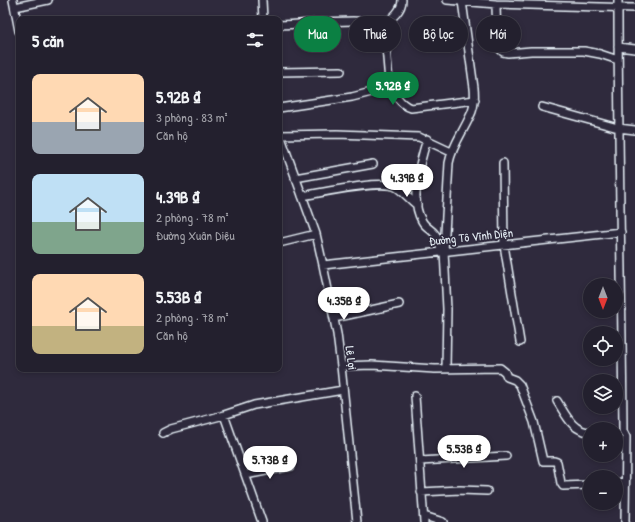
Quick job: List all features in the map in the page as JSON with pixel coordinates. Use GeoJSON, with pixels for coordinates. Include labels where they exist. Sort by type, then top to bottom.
{"type":"FeatureCollection","features":[{"type":"Feature","properties":{"kind":"street"},"geometry":{"type":"LineString","coordinates":[[16,16],[14,3],[48,0]]}},
{"type":"Feature","properties":{"kind":"street"},"geometry":{"type":"LineString","coordinates":[[262,0],[263,16]]}},
{"type":"Feature","properties":{"kind":"street"},"geometry":{"type":"LineString","coordinates":[[393,16],[402,4],[402,0]]}},
{"type":"Feature","properties":{"kind":"street"},"geometry":{"type":"LineString","coordinates":[[447,0],[496,4],[618,4],[635,8]]}},
{"type":"Feature","properties":{"kind":"street"},"geometry":{"type":"LineString","coordinates":[[446,369],[447,309],[442,252],[449,163],[451,152],[471,115],[475,100],[462,1]]}},
{"type":"Feature","properties":{"kind":"street"},"geometry":{"type":"LineString","coordinates":[[496,4],[497,46],[502,52],[584,51],[618,60]]}},
{"type":"Feature","properties":{"kind":"street"},"geometry":{"type":"LineString","coordinates":[[618,4],[618,128],[621,232],[620,422]]}},
{"type":"Feature","properties":{"kind":"street"},"geometry":{"type":"LineString","coordinates":[[282,25],[349,21]]}},
{"type":"Feature","properties":{"kind":"street"},"geometry":{"type":"LineString","coordinates":[[618,48],[635,49]]}},
{"type":"Feature","properties":{"kind":"street"},"geometry":{"type":"LineString","coordinates":[[386,52],[389,82],[404,105],[411,108],[475,100]]}},
{"type":"Feature","properties":{"kind":"street"},"geometry":{"type":"LineString","coordinates":[[282,72],[341,71]]}},
{"type":"Feature","properties":{"kind":"street"},"geometry":{"type":"LineString","coordinates":[[282,108],[340,99],[391,87]]}},
{"type":"Feature","properties":{"kind":"street"},"geometry":{"type":"LineString","coordinates":[[542,106],[618,128],[635,130]]}},
{"type":"Feature","properties":{"kind":"street"},"geometry":{"type":"LineString","coordinates":[[282,134],[410,136],[427,139],[451,152]]}},
{"type":"Feature","properties":{"kind":"street"},"geometry":{"type":"LineString","coordinates":[[427,139],[417,178],[417,205],[422,222],[435,234],[442,252]]}},
{"type":"Feature","properties":{"kind":"street","name":"Lê Lợi"},"geometry":{"type":"LineString","coordinates":[[282,142],[316,234],[334,318],[341,366],[357,522]]}},
{"type":"Feature","properties":{"kind":"street"},"geometry":{"type":"LineString","coordinates":[[295,178],[373,164]]}},
{"type":"Feature","properties":{"kind":"street"},"geometry":{"type":"LineString","coordinates":[[503,164],[504,245],[520,342]]}},
{"type":"Feature","properties":{"kind":"street"},"geometry":{"type":"LineString","coordinates":[[302,196],[350,188],[387,185],[397,187],[417,205]]}},
{"type":"Feature","properties":{"kind":"street","name":"Đường Tô Vĩnh Diện"},"geometry":{"type":"LineString","coordinates":[[323,265],[621,232]]}},
{"type":"Feature","properties":{"kind":"street"},"geometry":{"type":"LineString","coordinates":[[282,242],[316,234]]}},
{"type":"Feature","properties":{"kind":"street"},"geometry":{"type":"LineString","coordinates":[[334,318],[399,304]]}},
{"type":"Feature","properties":{"kind":"street"},"geometry":{"type":"LineString","coordinates":[[341,366],[372,365],[446,369],[503,369],[510,379],[515,380],[520,385],[534,422],[543,461],[554,460],[557,462],[561,483],[563,486],[583,485]]}},
{"type":"Feature","properties":{"kind":"street"},"geometry":{"type":"LineString","coordinates":[[163,433],[171,429],[268,402],[343,390]]}},
{"type":"Feature","properties":{"kind":"street"},"geometry":{"type":"LineString","coordinates":[[415,396],[424,519],[443,522]]}},
{"type":"Feature","properties":{"kind":"street"},"geometry":{"type":"LineString","coordinates":[[557,401],[573,425],[583,431]]}},
{"type":"Feature","properties":{"kind":"street"},"geometry":{"type":"LineString","coordinates":[[224,415],[262,522]]}},
{"type":"Feature","properties":{"kind":"street"},"geometry":{"type":"LineString","coordinates":[[623,434],[626,437],[625,522]]}},
{"type":"Feature","properties":{"kind":"street"},"geometry":{"type":"LineString","coordinates":[[420,461],[506,456]]}},
{"type":"Feature","properties":{"kind":"street"},"geometry":{"type":"LineString","coordinates":[[246,475],[291,466]]}},
{"type":"Feature","properties":{"kind":"street"},"geometry":{"type":"LineString","coordinates":[[421,492],[460,490],[487,492]]}}]}
